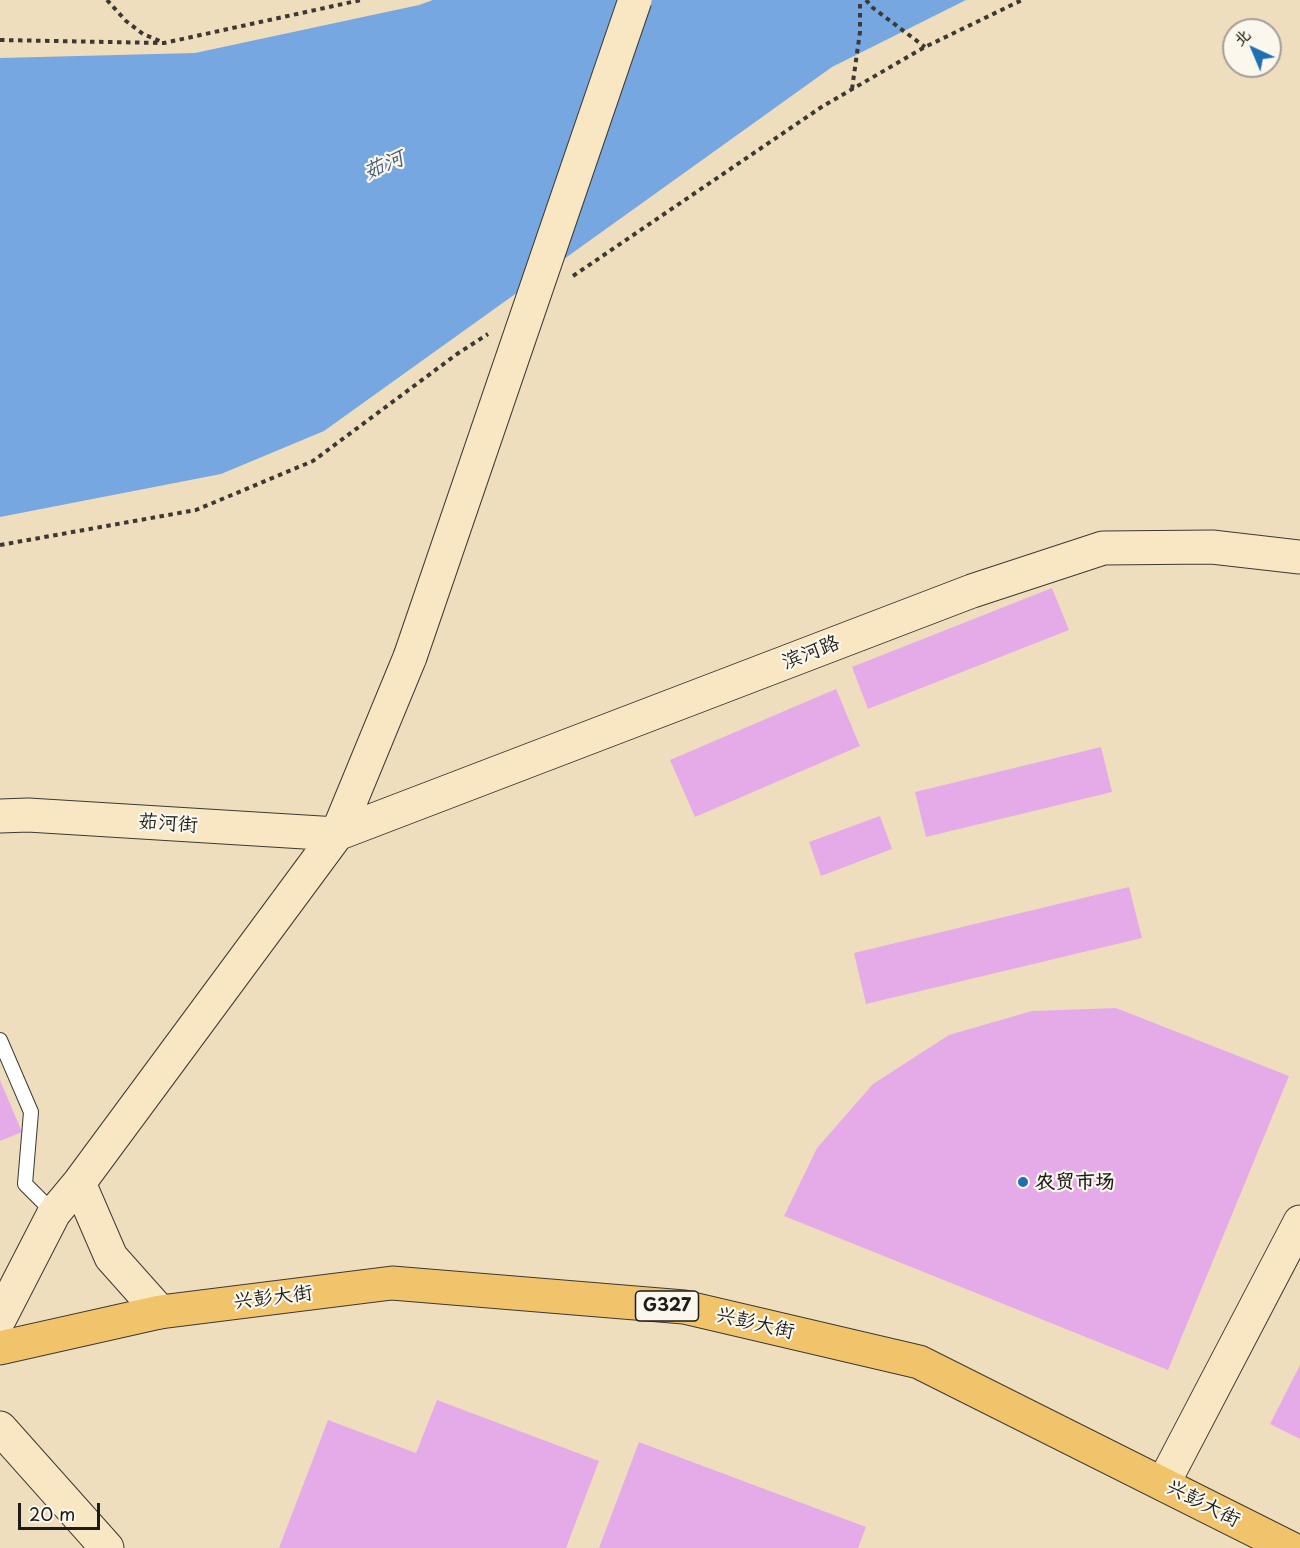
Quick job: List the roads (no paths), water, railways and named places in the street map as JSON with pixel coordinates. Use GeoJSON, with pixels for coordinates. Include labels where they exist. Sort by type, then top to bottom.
{"type":"FeatureCollection","features":[{"type":"Feature","properties":{"kind":"highway","name":"兴彭大街"},"geometry":{"type":"LineString","coordinates":[[0,1348],[160,1312],[392,1283],[684,1307],[919,1362],[1290,1548]]}},
{"type":"Feature","properties":{"kind":"street"},"geometry":{"type":"LineString","coordinates":[[0,1318],[54,1213],[79,1183],[337,834],[410,657],[635,0]]}},
{"type":"Feature","properties":{"kind":"street","name":"滨河路"},"geometry":{"type":"LineString","coordinates":[[337,834],[972,591],[1103,548],[1212,547],[1300,557]]}},
{"type":"Feature","properties":{"kind":"street","name":"茹河街"},"geometry":{"type":"LineString","coordinates":[[0,816],[28,815],[337,834]]}},
{"type":"Feature","properties":{"kind":"street"},"geometry":{"type":"LineString","coordinates":[[79,1183],[111,1257],[160,1312]]}},
{"type":"Feature","properties":{"kind":"street"},"geometry":{"type":"LineString","coordinates":[[1163,1484],[1300,1222]]}},
{"type":"Feature","properties":{"kind":"street"},"geometry":{"type":"LineString","coordinates":[[0,1428],[107,1548]]}},
{"type":"Feature","properties":{"kind":"lane"},"geometry":{"type":"LineString","coordinates":[[0,1040],[31,1113],[25,1184],[54,1213]]}},
{"type":"Feature","properties":{"kind":"water","name":"茹河"},"geometry":{"type":"Polygon","coordinates":[[[433,0],[966,0],[832,67],[324,431],[221,474],[0,517],[0,58],[195,53],[419,5],[433,0]]]}},
{"type":"Feature","properties":{"kind":"place","name":"农贸市场"},"geometry":{"type":"Point","coordinates":[1023,1182]}}]}
